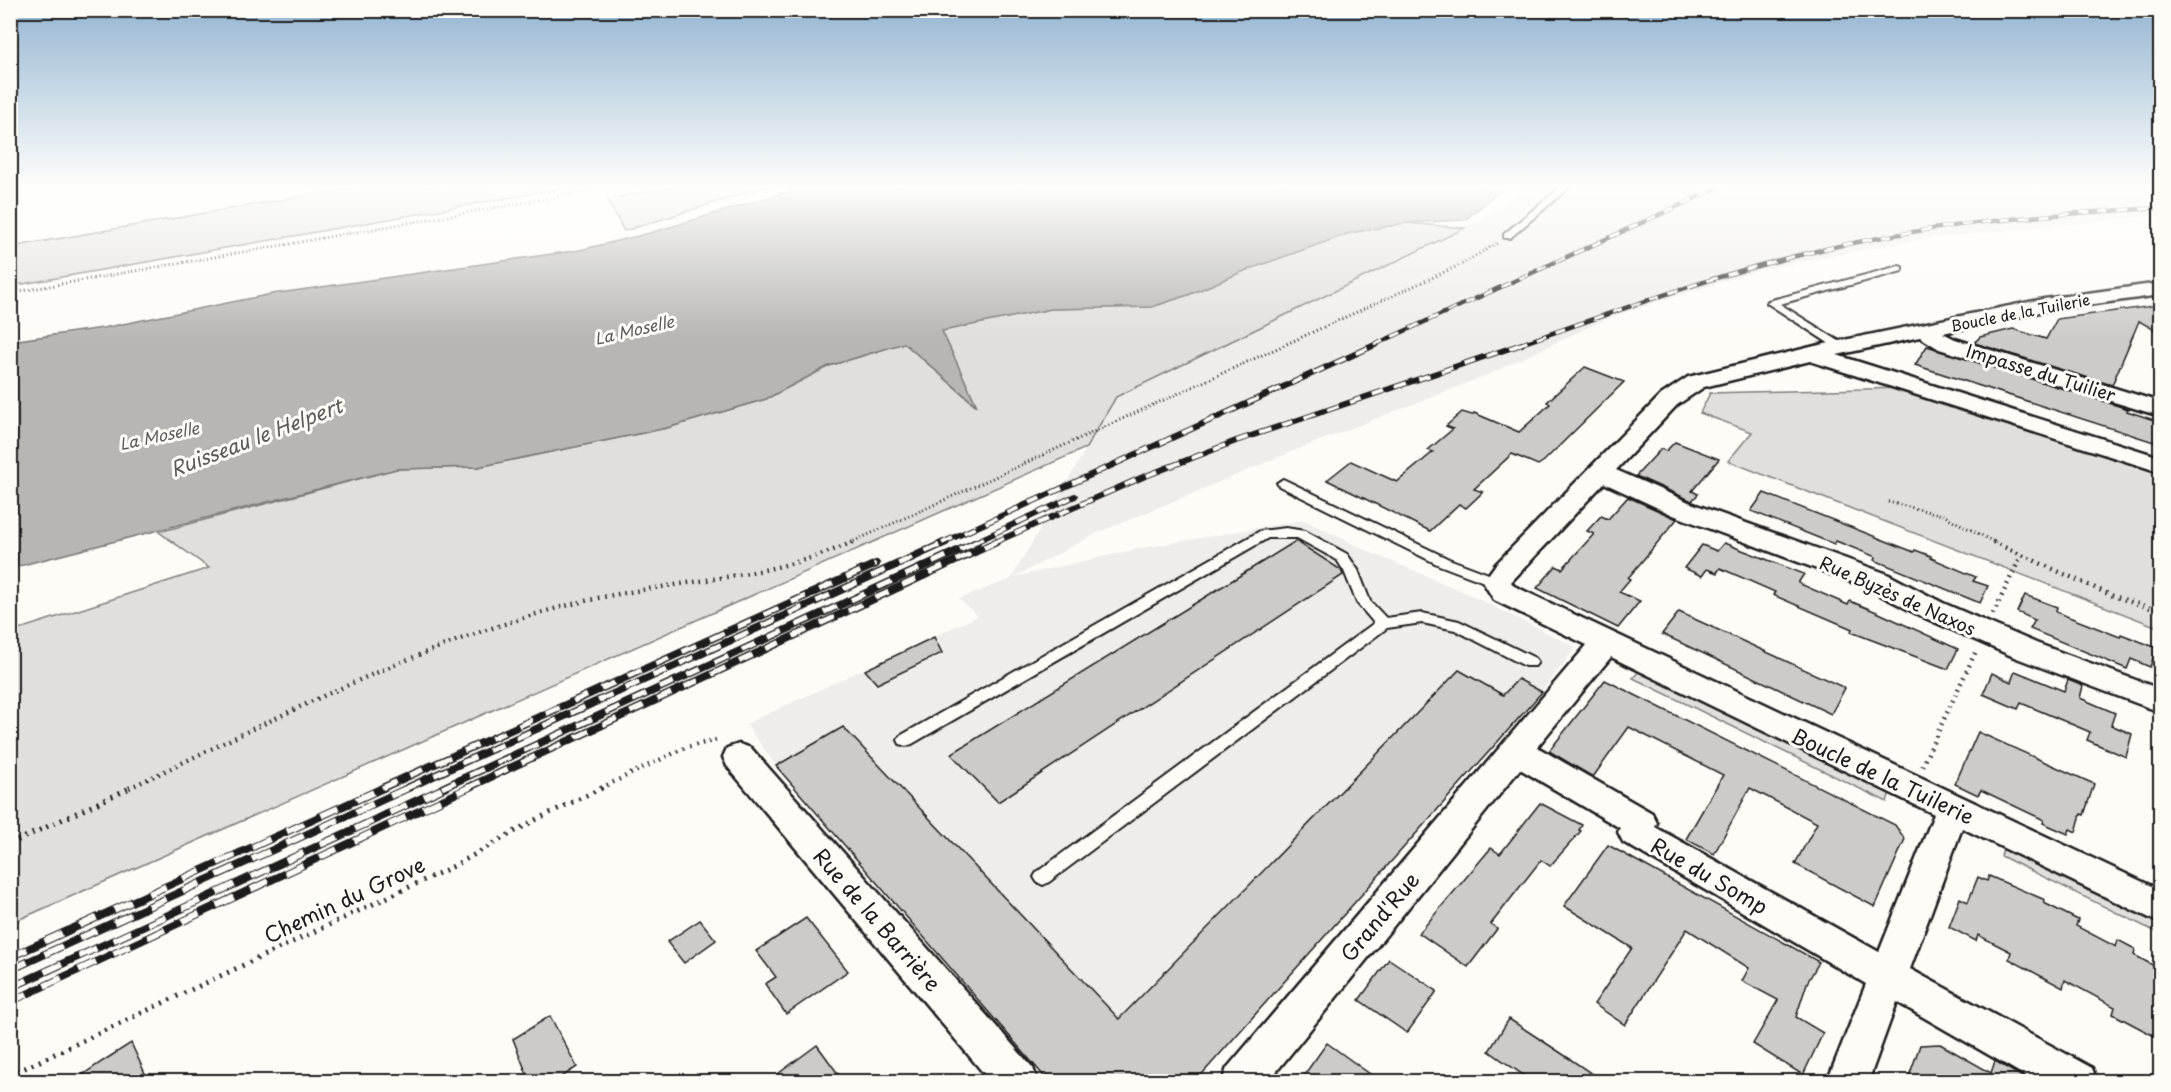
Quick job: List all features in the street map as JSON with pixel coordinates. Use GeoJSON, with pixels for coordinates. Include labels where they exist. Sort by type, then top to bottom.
{"type":"FeatureCollection","features":[{"type":"Feature","properties":{"kind":"street","name":"Boucle de la Tuilerie"},"geometry":{"type":"LineString","coordinates":[[2160,289],[2044,305],[1811,354],[1718,376],[1689,386],[1669,400],[1497,582],[1504,593],[2160,907]]}},
{"type":"Feature","properties":{"kind":"street","name":"Impasse du Tuilier"},"geometry":{"type":"LineString","coordinates":[[1923,330],[1947,344],[2160,409]]}},
{"type":"Feature","properties":{"kind":"street","name":"Boucle de la Tuilerie"},"geometry":{"type":"LineString","coordinates":[[1811,354],[1906,382],[2160,465]]}},
{"type":"Feature","properties":{"kind":"street","name":"Rue Byzès de Naxos"},"geometry":{"type":"LineString","coordinates":[[1602,473],[1682,509],[1875,580],[1984,633],[2082,673],[2160,701]]}},
{"type":"Feature","properties":{"kind":"street"},"geometry":{"type":"LineString","coordinates":[[1515,750],[1606,642]]}},
{"type":"Feature","properties":{"kind":"street","name":"Rue du Somp"},"geometry":{"type":"LineString","coordinates":[[1515,750],[1640,823],[1635,832],[1888,977]]}},
{"type":"Feature","properties":{"kind":"street","name":"Grand'Rue"},"geometry":{"type":"LineString","coordinates":[[1242,1082],[1515,750]]}},
{"type":"Feature","properties":{"kind":"street","name":"Rue de la Barrière"},"geometry":{"type":"LineString","coordinates":[[739,758],[1018,1082]]}},
{"type":"Feature","properties":{"kind":"street"},"geometry":{"type":"LineString","coordinates":[[1847,1082],[1953,808]]}},
{"type":"Feature","properties":{"kind":"street"},"geometry":{"type":"LineString","coordinates":[[1888,977],[2078,1082]]}},
{"type":"Feature","properties":{"kind":"lane"},"geometry":{"type":"LineString","coordinates":[[1843,348],[1772,303],[1899,269]]}},
{"type":"Feature","properties":{"kind":"lane"},"geometry":{"type":"LineString","coordinates":[[1283,483],[1444,562],[1497,582]]}},
{"type":"Feature","properties":{"kind":"lane"},"geometry":{"type":"LineString","coordinates":[[906,740],[1265,534],[1286,532],[1300,534],[1342,557],[1351,570],[1364,603],[1383,624]]}},
{"type":"Feature","properties":{"kind":"lane"},"geometry":{"type":"LineString","coordinates":[[1043,877],[1383,624],[1422,618],[1459,626],[1530,662]]}},
{"type":"Feature","properties":{"kind":"path"},"geometry":{"type":"LineString","coordinates":[[10,293],[328,237]]}},
{"type":"Feature","properties":{"kind":"path"},"geometry":{"type":"LineString","coordinates":[[10,844],[361,679],[466,637],[568,605],[616,594],[780,567],[843,546],[1462,264],[1505,237]]}},
{"type":"Feature","properties":{"kind":"path"},"geometry":{"type":"LineString","coordinates":[[1888,502],[1943,514],[2021,556],[2113,596],[2160,611]]}},
{"type":"Feature","properties":{"kind":"path"},"geometry":{"type":"LineString","coordinates":[[1911,788],[2021,556]]}},
{"type":"Feature","properties":{"kind":"path","name":"Chemin du Grove"},"geometry":{"type":"LineString","coordinates":[[10,1075],[456,865],[533,821],[687,747]]}},
{"type":"Feature","properties":{"kind":"shaded area"},"geometry":{"type":"Polygon","coordinates":[[[69,237],[288,237],[11,286],[11,247],[69,237]]]}},
{"type":"Feature","properties":{"kind":"shaded area"},"geometry":{"type":"Polygon","coordinates":[[[1339,237],[1446,237],[1116,397],[1086,448],[11,923],[10,632],[209,568],[159,532],[396,469],[478,467],[667,428],[766,399],[829,366],[904,343],[975,405],[941,331],[1051,309],[1152,307],[1188,295],[1244,271],[1339,237]]]}},
{"type":"Feature","properties":{"kind":"shaded area"},"geometry":{"type":"Polygon","coordinates":[[[1446,237],[1941,237],[1759,270],[1610,317],[1485,376],[1291,452],[1095,534],[1014,577],[1137,549],[1304,520],[1372,553],[1464,592],[1576,647],[1528,709],[1195,1081],[1049,1081],[776,766],[746,724],[978,616],[959,599],[1011,579],[1116,397],[1446,237]]]}},
{"type":"Feature","properties":{"kind":"shaded area"},"geometry":{"type":"Polygon","coordinates":[[[1903,388],[2160,472],[2160,628],[1728,461],[1752,432],[1700,413],[1710,393],[1903,388]]]}},
{"type":"Feature","properties":{"kind":"shaded area"},"geometry":{"type":"Polygon","coordinates":[[[1639,671],[1890,792],[1887,802],[1633,678],[1639,671]]]}},
{"type":"Feature","properties":{"kind":"shaded area"},"geometry":{"type":"Polygon","coordinates":[[[2003,849],[2160,925],[2160,934],[2001,856],[2003,849]]]}},
{"type":"Feature","properties":{"kind":"water"},"geometry":{"type":"Polygon","coordinates":[[[634,237],[1339,237],[1152,307],[1051,309],[942,331],[977,406],[904,343],[829,366],[766,399],[667,428],[478,467],[396,469],[11,568],[11,341],[103,328],[272,294],[580,250],[634,237]]]}},
{"type":"Feature","properties":{"kind":"building"},"geometry":{"type":"Polygon","coordinates":[[[2160,305],[2160,333],[2139,321],[2112,385],[1974,343],[1980,337],[2013,329],[2046,339],[2057,319],[2160,305]]]}},
{"type":"Feature","properties":{"kind":"building"},"geometry":{"type":"Polygon","coordinates":[[[1927,346],[2128,409],[2127,411],[2160,422],[2160,444],[1915,365],[1927,346]]]}},
{"type":"Feature","properties":{"kind":"building"},"geometry":{"type":"Polygon","coordinates":[[[1585,367],[1624,382],[1544,461],[1538,465],[1512,454],[1474,489],[1483,492],[1466,508],[1459,504],[1430,531],[1327,480],[1351,461],[1397,482],[1433,452],[1428,450],[1453,429],[1446,426],[1462,412],[1472,415],[1474,413],[1519,432],[1550,404],[1547,402],[1585,367]]]}},
{"type":"Feature","properties":{"kind":"building"},"geometry":{"type":"Polygon","coordinates":[[[1675,442],[1719,459],[1692,491],[1698,494],[1692,501],[1636,476],[1661,449],[1666,451],[1675,442]]]}},
{"type":"Feature","properties":{"kind":"building"},"geometry":{"type":"Polygon","coordinates":[[[1764,493],[1914,552],[1915,550],[1931,556],[1931,558],[1976,577],[1973,581],[1988,586],[1980,603],[1874,560],[1876,557],[1836,541],[1834,544],[1751,511],[1764,493]]]}},
{"type":"Feature","properties":{"kind":"building"},"geometry":{"type":"Polygon","coordinates":[[[1628,497],[1677,519],[1619,592],[1640,601],[1618,628],[1537,588],[1556,566],[1562,569],[1594,534],[1587,531],[1601,516],[1608,519],[1628,497]]]}},
{"type":"Feature","properties":{"kind":"building"},"geometry":{"type":"Polygon","coordinates":[[[1296,541],[1341,570],[1343,575],[998,802],[951,754],[1296,541]]]}},
{"type":"Feature","properties":{"kind":"building"},"geometry":{"type":"Polygon","coordinates":[[[1724,543],[1804,574],[1798,583],[1848,605],[1850,601],[1958,649],[1948,669],[1851,632],[1852,629],[1773,595],[1775,592],[1720,568],[1717,573],[1707,569],[1702,576],[1684,568],[1702,545],[1717,551],[1724,543]]]}},
{"type":"Feature","properties":{"kind":"building"},"geometry":{"type":"Polygon","coordinates":[[[2025,595],[2057,607],[2056,612],[2120,637],[2121,634],[2157,648],[2150,667],[2131,659],[2127,669],[2030,629],[2035,620],[2017,612],[2025,595]]]}},
{"type":"Feature","properties":{"kind":"building"},"geometry":{"type":"Polygon","coordinates":[[[1679,612],[1845,688],[1831,714],[1662,634],[1679,612]]]}},
{"type":"Feature","properties":{"kind":"building"},"geometry":{"type":"Polygon","coordinates":[[[934,637],[942,653],[877,684],[865,670],[934,637]]]}},
{"type":"Feature","properties":{"kind":"building"},"geometry":{"type":"Polygon","coordinates":[[[1459,670],[1503,695],[1518,679],[1542,692],[1195,1082],[1049,1082],[776,766],[843,727],[1119,1019],[1459,670]]]}},
{"type":"Feature","properties":{"kind":"building"},"geometry":{"type":"Polygon","coordinates":[[[2015,671],[2064,691],[2068,680],[2083,686],[2080,698],[2115,713],[2111,725],[2132,734],[2126,757],[2087,740],[2090,732],[2021,703],[2018,709],[1983,694],[1992,673],[2011,682],[2015,671]]]}},
{"type":"Feature","properties":{"kind":"building"},"geometry":{"type":"Polygon","coordinates":[[[1605,680],[1895,825],[1905,839],[1875,907],[1795,864],[1817,823],[1750,788],[1714,854],[1686,839],[1723,775],[1629,727],[1593,777],[1549,751],[1605,680]]]}},
{"type":"Feature","properties":{"kind":"building"},"geometry":{"type":"Polygon","coordinates":[[[1978,732],[2094,784],[2076,832],[2070,829],[2068,834],[1981,790],[1978,795],[1955,784],[1978,732]]]}},
{"type":"Feature","properties":{"kind":"building"},"geometry":{"type":"Polygon","coordinates":[[[1540,803],[1582,825],[1579,830],[1581,831],[1550,866],[1541,860],[1491,924],[1497,929],[1468,967],[1419,933],[1491,848],[1500,854],[1540,803]]]}},
{"type":"Feature","properties":{"kind":"building"},"geometry":{"type":"Polygon","coordinates":[[[1608,845],[1819,962],[1807,983],[1796,1017],[1823,1033],[1803,1075],[1753,1044],[1778,1000],[1742,981],[1749,968],[1687,929],[1625,1025],[1594,1004],[1632,948],[1564,906],[1608,845]]]}},
{"type":"Feature","properties":{"kind":"building"},"geometry":{"type":"Polygon","coordinates":[[[1989,876],[2045,900],[2044,903],[2078,920],[2076,926],[2116,947],[2118,940],[2135,949],[2134,955],[2160,969],[2160,1039],[2113,1014],[2115,1007],[2065,980],[2063,988],[2009,959],[2011,952],[1978,935],[1976,941],[1949,927],[1960,898],[1968,902],[1978,877],[1987,881],[1989,876]]]}},
{"type":"Feature","properties":{"kind":"building"},"geometry":{"type":"Polygon","coordinates":[[[806,918],[848,971],[786,1014],[765,984],[776,977],[756,951],[806,918]]]}},
{"type":"Feature","properties":{"kind":"building"},"geometry":{"type":"Polygon","coordinates":[[[700,920],[716,940],[684,963],[667,942],[700,920]]]}},
{"type":"Feature","properties":{"kind":"building"},"geometry":{"type":"Polygon","coordinates":[[[1389,959],[1437,991],[1407,1033],[1359,1000],[1389,959]]]}},
{"type":"Feature","properties":{"kind":"building"},"geometry":{"type":"Polygon","coordinates":[[[550,1016],[577,1067],[554,1082],[530,1082],[513,1039],[550,1016]]]}},
{"type":"Feature","properties":{"kind":"building"},"geometry":{"type":"Polygon","coordinates":[[[1509,1019],[1604,1082],[1533,1082],[1489,1051],[1509,1019]]]}},
{"type":"Feature","properties":{"kind":"building"},"geometry":{"type":"Polygon","coordinates":[[[131,1043],[149,1082],[72,1082],[103,1061],[131,1043]]]}},
{"type":"Feature","properties":{"kind":"building"},"geometry":{"type":"Polygon","coordinates":[[[1327,1043],[1381,1082],[1299,1082],[1327,1043]]]}},
{"type":"Feature","properties":{"kind":"building"},"geometry":{"type":"Polygon","coordinates":[[[1940,1044],[1991,1073],[1995,1061],[2031,1082],[1907,1082],[1920,1045],[1940,1044]]]}},
{"type":"Feature","properties":{"kind":"building"},"geometry":{"type":"Polygon","coordinates":[[[817,1045],[844,1082],[767,1082],[817,1045]]]}},
{"type":"Feature","properties":{"kind":"railway"},"geometry":{"type":"LineString","coordinates":[[1374,345],[1610,237]]}},
{"type":"Feature","properties":{"kind":"railway"},"geometry":{"type":"LineString","coordinates":[[1518,345],[1732,273],[1882,237]]}},
{"type":"Feature","properties":{"kind":"railway"},"geometry":{"type":"LineString","coordinates":[[942,543],[1377,344]]}},
{"type":"Feature","properties":{"kind":"railway"},"geometry":{"type":"LineString","coordinates":[[993,543],[1143,477],[1236,441],[1522,344]]}},
{"type":"Feature","properties":{"kind":"railway"},"geometry":{"type":"LineString","coordinates":[[973,543],[1075,496]]}},
{"type":"Feature","properties":{"kind":"railway"},"geometry":{"type":"LineString","coordinates":[[407,788],[946,542]]}},
{"type":"Feature","properties":{"kind":"railway"},"geometry":{"type":"LineString","coordinates":[[442,788],[977,542]]}},
{"type":"Feature","properties":{"kind":"railway"},"geometry":{"type":"LineString","coordinates":[[467,788],[996,542]]}},
{"type":"Feature","properties":{"kind":"railway"},"geometry":{"type":"LineString","coordinates":[[382,788],[876,564]]}},
{"type":"Feature","properties":{"kind":"railway"},"geometry":{"type":"LineString","coordinates":[[10,957],[385,787]]}},
{"type":"Feature","properties":{"kind":"railway"},"geometry":{"type":"LineString","coordinates":[[10,970],[410,787]]}},
{"type":"Feature","properties":{"kind":"railway"},"geometry":{"type":"LineString","coordinates":[[10,988],[446,787]]}},
{"type":"Feature","properties":{"kind":"railway"},"geometry":{"type":"LineString","coordinates":[[10,1002],[470,787]]}},
{"type":"Feature","properties":{"kind":"water label","name":"La Moselle"},"geometry":{"type":"Point","coordinates":[634,329]}},
{"type":"Feature","properties":{"kind":"water label","name":"La Moselle"},"geometry":{"type":"Point","coordinates":[159,435]}},
{"type":"Feature","properties":{"kind":"water label","name":"Ruisseau le Helpert"},"geometry":{"type":"Point","coordinates":[256,437]}}]}
